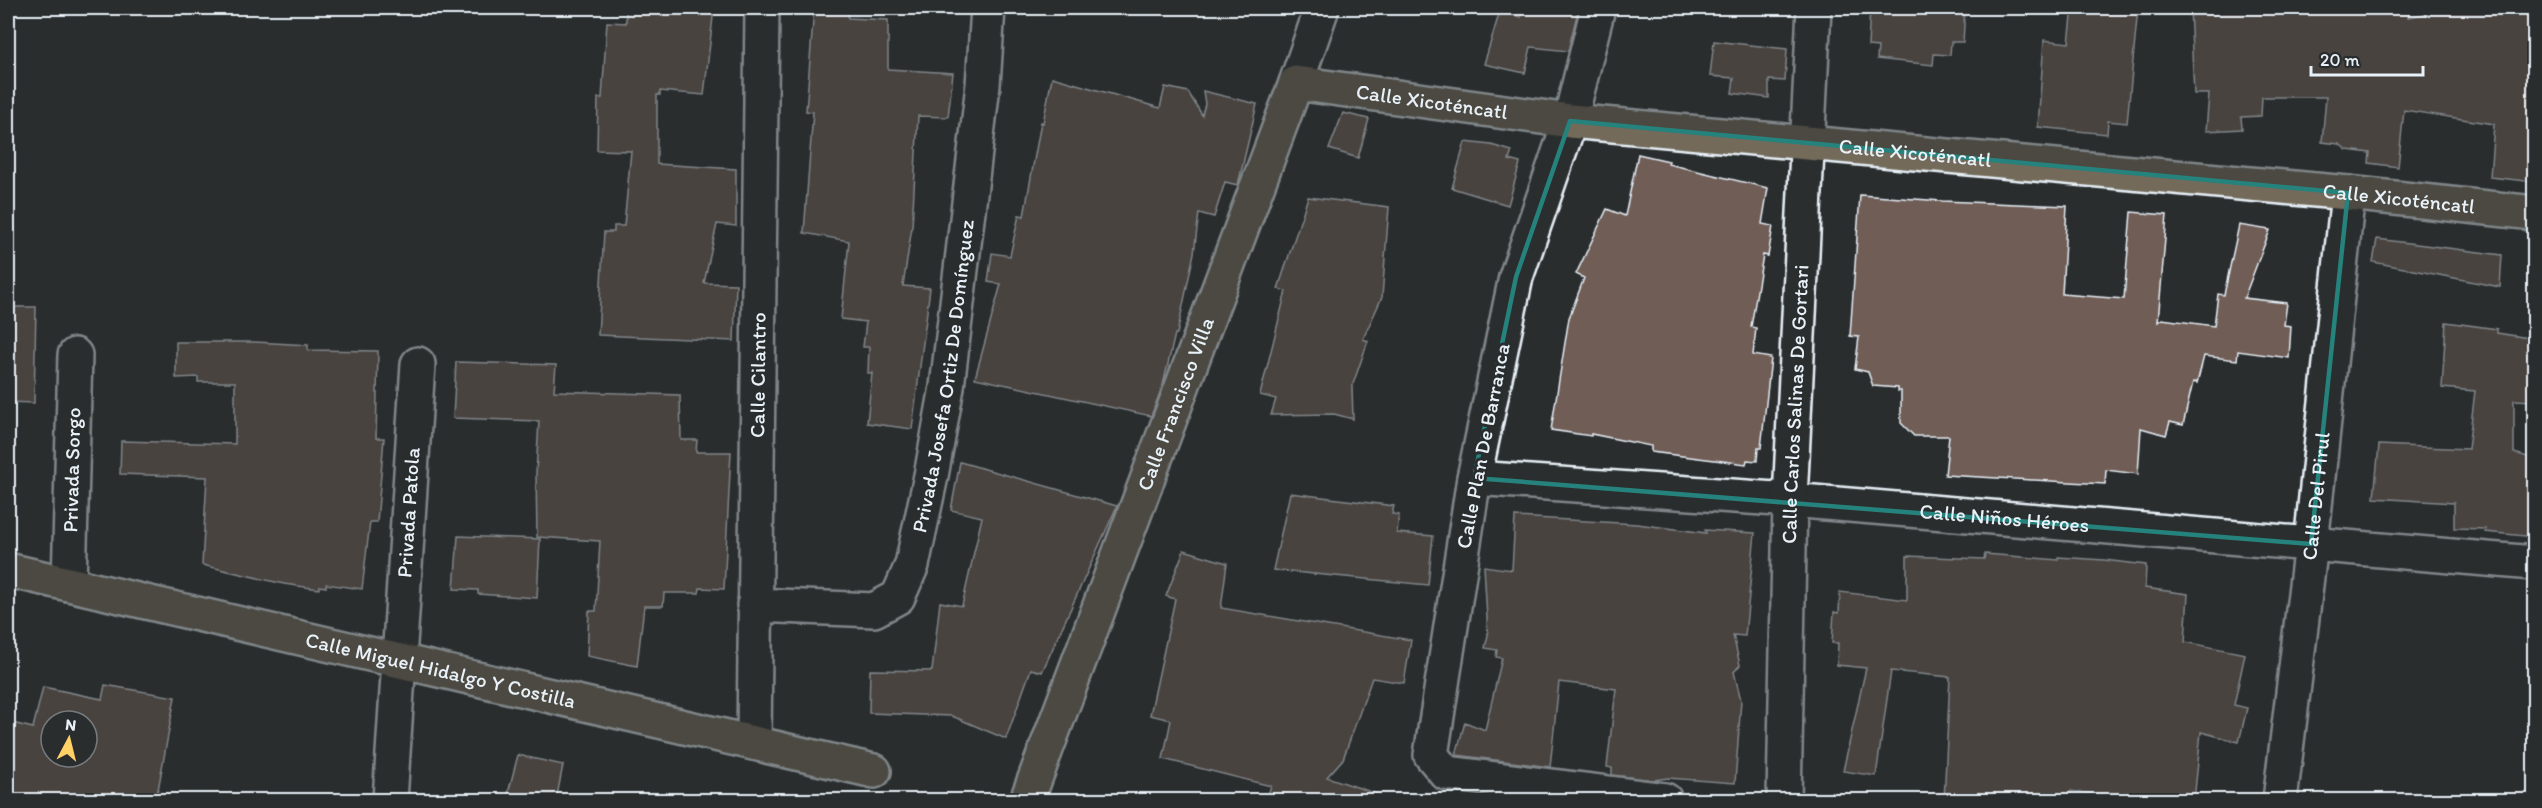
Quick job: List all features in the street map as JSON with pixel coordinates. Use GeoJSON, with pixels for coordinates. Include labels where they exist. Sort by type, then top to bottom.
{"type":"FeatureCollection","features":[{"type":"Feature","properties":{"kind":"main road","name":"Calle Xicoténcatl"},"geometry":{"type":"LineString","coordinates":[[1296,82],[1570,121],[2348,193],[2535,213]]}},
{"type":"Feature","properties":{"kind":"main road","name":"Calle Francisco Villa"},"geometry":{"type":"LineString","coordinates":[[1027,801],[1296,82]]}},
{"type":"Feature","properties":{"kind":"main road","name":"Calle Miguel Hidalgo Y Costilla"},"geometry":{"type":"LineString","coordinates":[[8,570],[874,771]]}},
{"type":"Feature","properties":{"kind":"street","name":"Calle Cilantro"},"geometry":{"type":"LineString","coordinates":[[754,744],[762,8]]}},
{"type":"Feature","properties":{"kind":"street","name":"Privada Josefa Ortiz De Domínguez"},"geometry":{"type":"LineString","coordinates":[[754,605],[874,610],[898,597],[912,566],[931,476],[946,387],[983,84],[988,8]]}},
{"type":"Feature","properties":{"kind":"street","name":"Calle Francisco Villa"},"geometry":{"type":"LineString","coordinates":[[1296,82],[1322,8]]}},
{"type":"Feature","properties":{"kind":"street","name":"Calle Plan De Barranca"},"geometry":{"type":"LineString","coordinates":[[1598,8],[1570,121],[1516,277],[1474,478],[1431,754],[1446,773],[1665,801]]}},
{"type":"Feature","properties":{"kind":"street","name":"Calle Carlos Salinas De Gortari"},"geometry":{"type":"LineString","coordinates":[[1784,801],[1790,500],[1814,8]]}},
{"type":"Feature","properties":{"kind":"street","name":"Calle Del Pirul"},"geometry":{"type":"LineString","coordinates":[[2280,801],[2311,544],[2348,193]]}},
{"type":"Feature","properties":{"kind":"street","name":"Privada Sorgo"},"geometry":{"type":"LineString","coordinates":[[69,584],[75,355]]}},
{"type":"Feature","properties":{"kind":"street","name":"Privada Patola"},"geometry":{"type":"LineString","coordinates":[[390,801],[418,364]]}},
{"type":"Feature","properties":{"kind":"street","name":"Calle Niños Héroes"},"geometry":{"type":"LineString","coordinates":[[1474,478],[1790,500],[2535,563]]}},
{"type":"Feature","properties":{"kind":"highlighted area"},"geometry":{"type":"Polygon","coordinates":[[[1570,121],[2348,193],[2311,544],[1474,478],[1516,277],[1570,121]]]}},
{"type":"Feature","properties":{"kind":"building"},"geometry":{"type":"Polygon","coordinates":[[[626,8],[714,8],[704,95],[660,91],[660,95],[657,95],[657,164],[736,169],[736,226],[717,224],[704,283],[736,284],[734,341],[598,335],[604,232],[614,232],[614,226],[624,226],[631,151],[597,150],[598,98],[602,98],[607,22],[626,23],[626,8]]]}},
{"type":"Feature","properties":{"kind":"building"},"geometry":{"type":"Polygon","coordinates":[[[814,8],[848,8],[848,18],[888,20],[888,69],[953,73],[948,117],[918,116],[912,227],[903,286],[930,288],[912,429],[867,423],[872,373],[868,373],[869,347],[863,347],[866,322],[841,319],[849,241],[804,233],[813,112],[806,111],[814,8]]]}},
{"type":"Feature","properties":{"kind":"building"},"geometry":{"type":"Polygon","coordinates":[[[1522,8],[1556,8],[1578,11],[1568,51],[1531,47],[1525,73],[1484,64],[1500,11],[1521,17],[1522,8]]]}},
{"type":"Feature","properties":{"kind":"building"},"geometry":{"type":"Polygon","coordinates":[[[1870,8],[1965,8],[1963,42],[1951,42],[1950,55],[1934,54],[1933,65],[1877,59],[1878,47],[1868,46],[1870,8]]]}},
{"type":"Feature","properties":{"kind":"building"},"geometry":{"type":"Polygon","coordinates":[[[2073,8],[2138,8],[2127,123],[2108,121],[2107,134],[2038,127],[2044,40],[2069,43],[2073,8]]]}},
{"type":"Feature","properties":{"kind":"building"},"geometry":{"type":"Polygon","coordinates":[[[2190,8],[2409,8],[2408,17],[2459,8],[2535,8],[2535,182],[2490,177],[2494,124],[2404,110],[2398,167],[2369,163],[2370,153],[2347,150],[2339,144],[2322,142],[2326,97],[2262,97],[2261,116],[2241,117],[2242,129],[2206,131],[2209,94],[2194,94],[2190,8]]]}},
{"type":"Feature","properties":{"kind":"building"},"geometry":{"type":"Polygon","coordinates":[[[1714,41],[1787,49],[1785,81],[1769,80],[1769,98],[1732,93],[1734,78],[1710,76],[1714,41]]]}},
{"type":"Feature","properties":{"kind":"building"},"geometry":{"type":"Polygon","coordinates":[[[1052,77],[1160,108],[1165,87],[1188,92],[1202,115],[1205,104],[1203,91],[1257,104],[1238,185],[1225,182],[1214,217],[1199,213],[1194,253],[1177,334],[1175,334],[1163,385],[1151,416],[975,378],[1001,284],[988,282],[992,253],[1010,256],[1019,215],[1024,216],[1041,122],[1043,123],[1052,77]]]}},
{"type":"Feature","properties":{"kind":"building"},"geometry":{"type":"Polygon","coordinates":[[[1343,113],[1369,119],[1358,158],[1329,149],[1343,113]]]}},
{"type":"Feature","properties":{"kind":"building"},"geometry":{"type":"Polygon","coordinates":[[[1465,142],[1491,145],[1512,151],[1509,160],[1520,163],[1508,205],[1452,188],[1465,142]]]}},
{"type":"Feature","properties":{"kind":"building"},"geometry":{"type":"Polygon","coordinates":[[[1638,154],[1669,161],[1668,164],[1768,188],[1762,224],[1773,226],[1768,256],[1763,255],[1751,327],[1756,328],[1753,355],[1771,358],[1761,448],[1758,448],[1757,461],[1747,460],[1746,464],[1651,452],[1651,446],[1591,434],[1591,436],[1551,430],[1569,318],[1584,278],[1576,274],[1607,209],[1625,216],[1638,154]]]}},
{"type":"Feature","properties":{"kind":"building"},"geometry":{"type":"Polygon","coordinates":[[[1860,195],[2067,206],[2062,294],[2124,299],[2131,212],[2167,215],[2158,322],[2162,319],[2214,326],[2218,294],[2224,295],[2239,225],[2270,230],[2244,298],[2287,303],[2284,325],[2291,326],[2289,358],[2238,351],[2237,360],[2204,356],[2197,383],[2193,382],[2183,425],[2170,422],[2166,435],[2141,428],[2138,474],[2106,470],[2105,484],[1945,475],[1949,436],[1914,436],[1901,423],[1901,391],[1898,391],[1898,388],[1873,386],[1868,372],[1855,369],[1859,337],[1850,336],[1860,195]]]}},
{"type":"Feature","properties":{"kind":"building"},"geometry":{"type":"Polygon","coordinates":[[[1308,197],[1389,207],[1382,297],[1363,339],[1368,341],[1352,387],[1353,419],[1334,414],[1271,415],[1276,399],[1260,395],[1286,291],[1278,289],[1308,197]]]}},
{"type":"Feature","properties":{"kind":"building"},"geometry":{"type":"Polygon","coordinates":[[[2377,239],[2502,255],[2500,287],[2373,262],[2377,239]]]}},
{"type":"Feature","properties":{"kind":"building"},"geometry":{"type":"Polygon","coordinates":[[[8,307],[36,307],[34,403],[8,402],[8,307]]]}},
{"type":"Feature","properties":{"kind":"building"},"geometry":{"type":"Polygon","coordinates":[[[2446,322],[2497,329],[2497,333],[2535,339],[2535,401],[2514,400],[2514,453],[2535,459],[2535,537],[2485,532],[2485,529],[2454,528],[2454,503],[2374,498],[2379,445],[2468,449],[2475,391],[2442,388],[2446,322]]]}},
{"type":"Feature","properties":{"kind":"building"},"geometry":{"type":"Polygon","coordinates":[[[176,342],[255,342],[308,345],[308,350],[378,351],[376,438],[384,438],[377,522],[370,522],[362,589],[326,584],[326,587],[320,586],[319,589],[284,584],[202,565],[207,477],[120,474],[121,441],[235,444],[235,382],[198,382],[198,377],[176,378],[176,342]]]}},
{"type":"Feature","properties":{"kind":"building"},"geometry":{"type":"Polygon","coordinates":[[[456,362],[556,365],[554,391],[680,395],[681,440],[697,440],[696,452],[731,452],[724,589],[700,588],[699,593],[664,593],[663,606],[644,606],[637,666],[587,656],[589,611],[596,611],[600,541],[537,537],[536,473],[539,421],[453,418],[456,362]]]}},
{"type":"Feature","properties":{"kind":"building"},"geometry":{"type":"Polygon","coordinates":[[[960,462],[1117,506],[1042,672],[1031,669],[1006,739],[952,716],[869,713],[870,670],[932,671],[940,602],[962,606],[982,517],[951,510],[960,462]]]}},
{"type":"Feature","properties":{"kind":"building"},"geometry":{"type":"Polygon","coordinates":[[[1290,493],[1394,506],[1392,514],[1399,515],[1397,533],[1433,536],[1428,585],[1273,570],[1290,493]]]}},
{"type":"Feature","properties":{"kind":"building"},"geometry":{"type":"Polygon","coordinates":[[[1515,517],[1637,524],[1706,533],[1705,530],[1755,533],[1745,636],[1733,635],[1740,665],[1734,672],[1741,700],[1735,783],[1668,778],[1654,780],[1612,775],[1612,768],[1607,767],[1616,689],[1559,682],[1550,767],[1456,755],[1465,722],[1485,730],[1502,658],[1496,657],[1497,650],[1485,648],[1488,635],[1484,566],[1512,570],[1515,517]]]}},
{"type":"Feature","properties":{"kind":"building"},"geometry":{"type":"Polygon","coordinates":[[[458,536],[540,539],[537,598],[478,594],[478,590],[454,589],[458,536]]]}},
{"type":"Feature","properties":{"kind":"building"},"geometry":{"type":"Polygon","coordinates":[[[1184,550],[1227,563],[1221,608],[1411,640],[1404,683],[1372,678],[1343,759],[1327,777],[1380,795],[1379,801],[1266,801],[1271,786],[1163,759],[1171,720],[1150,715],[1175,599],[1166,596],[1184,550]]]}},
{"type":"Feature","properties":{"kind":"building"},"geometry":{"type":"Polygon","coordinates":[[[1985,554],[2058,560],[2058,557],[2104,560],[2146,565],[2145,588],[2188,594],[2185,642],[2245,654],[2234,705],[2247,708],[2239,742],[2201,732],[2194,801],[2146,801],[2071,791],[2070,801],[1944,801],[1950,677],[1891,671],[1876,776],[1843,771],[1866,668],[1837,665],[1838,643],[1832,643],[1834,612],[1839,613],[1840,592],[1907,600],[1907,556],[1984,559],[1985,554]]]}},
{"type":"Feature","properties":{"kind":"building"},"geometry":{"type":"Polygon","coordinates":[[[105,685],[175,697],[156,801],[8,801],[8,722],[33,728],[43,687],[102,699],[105,685]]]}},
{"type":"Feature","properties":{"kind":"building"},"geometry":{"type":"Polygon","coordinates":[[[518,755],[563,765],[556,801],[506,801],[518,755]]]}}]}
